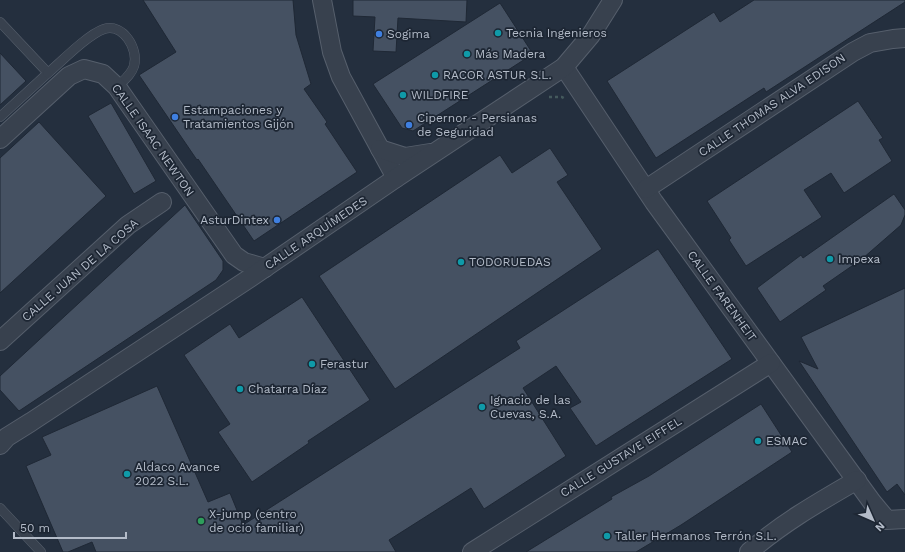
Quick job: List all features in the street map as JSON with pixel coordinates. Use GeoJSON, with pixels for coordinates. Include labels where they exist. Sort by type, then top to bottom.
{"type":"FeatureCollection","features":[{"type":"Feature","properties":{"kind":"street"},"geometry":{"type":"LineString","coordinates":[[322,0],[332,52],[341,78],[396,178]]}},
{"type":"Feature","properties":{"kind":"street","name":"CALLE ARQUÍMEDES"},"geometry":{"type":"LineString","coordinates":[[2,436],[31,422],[265,268],[396,178],[564,67],[591,35],[612,0]]}},
{"type":"Feature","properties":{"kind":"street","name":"CALLE THOMAS ALVA EDISON"},"geometry":{"type":"LineString","coordinates":[[646,189],[853,52],[870,43],[905,38]]}},
{"type":"Feature","properties":{"kind":"street","name":"CALLE FARENHEIT"},"geometry":{"type":"LineString","coordinates":[[564,67],[654,202],[872,502],[887,520],[905,519]]}},
{"type":"Feature","properties":{"kind":"street","name":"CALLE ISAAC NEWTON"},"geometry":{"type":"LineString","coordinates":[[0,139],[69,76],[84,69],[103,74],[117,87],[234,255],[244,262],[265,268]]}},
{"type":"Feature","properties":{"kind":"street"},"geometry":{"type":"LineString","coordinates":[[380,150],[405,157],[435,153]]}},
{"type":"Feature","properties":{"kind":"street"},"geometry":{"type":"LineString","coordinates":[[369,197],[379,170],[380,150]]}},
{"type":"Feature","properties":{"kind":"street","name":"CALLE JUAN DE LA COSA"},"geometry":{"type":"LineString","coordinates":[[1,338],[128,225],[162,202]]}},
{"type":"Feature","properties":{"kind":"street"},"geometry":{"type":"LineString","coordinates":[[231,290],[235,277],[234,255]]}},
{"type":"Feature","properties":{"kind":"street","name":"CALLE GUSTAVE EIFFEL"},"geometry":{"type":"LineString","coordinates":[[472,552],[771,363]]}},
{"type":"Feature","properties":{"kind":"street"},"geometry":{"type":"LineString","coordinates":[[749,552],[762,540],[813,505],[857,480]]}},
{"type":"Feature","properties":{"kind":"lane"},"geometry":{"type":"LineString","coordinates":[[0,22],[48,73]]}},
{"type":"Feature","properties":{"kind":"lane"},"geometry":{"type":"LineString","coordinates":[[0,117],[89,38],[105,29],[115,30],[124,35],[132,44],[135,54],[135,64],[131,74],[117,87]]}},
{"type":"Feature","properties":{"kind":"lane"},"geometry":{"type":"LineString","coordinates":[[1,507],[41,552]]}},
{"type":"Feature","properties":{"kind":"path"},"geometry":{"type":"LineString","coordinates":[[546,96],[562,97],[568,100]]}},
{"type":"Feature","properties":{"kind":"building"},"geometry":{"type":"Polygon","coordinates":[[[143,0],[293,0],[296,35],[311,84],[304,89],[327,122],[325,124],[357,172],[254,241],[139,75],[176,52],[143,0]]]}},
{"type":"Feature","properties":{"kind":"building"},"geometry":{"type":"Polygon","coordinates":[[[353,0],[467,0],[466,22],[398,18],[396,52],[373,51],[375,17],[353,16],[353,0]]]}},
{"type":"Feature","properties":{"kind":"building"},"geometry":{"type":"Polygon","coordinates":[[[754,0],[905,0],[905,2],[766,92],[764,88],[656,158],[607,81],[714,12],[720,22],[754,0]]]}},
{"type":"Feature","properties":{"kind":"building"},"geometry":{"type":"Polygon","coordinates":[[[500,3],[533,54],[413,131],[402,128],[373,84],[500,3]]]}},
{"type":"Feature","properties":{"kind":"building"},"geometry":{"type":"Polygon","coordinates":[[[0,53],[26,81],[0,105],[0,53]]]}},
{"type":"Feature","properties":{"kind":"building"},"geometry":{"type":"Polygon","coordinates":[[[858,101],[883,138],[879,140],[892,161],[844,193],[831,173],[804,190],[822,217],[746,266],[729,240],[731,238],[707,201],[858,101]]]}},
{"type":"Feature","properties":{"kind":"building"},"geometry":{"type":"Polygon","coordinates":[[[111,103],[156,181],[134,194],[88,116],[111,103]]]}},
{"type":"Feature","properties":{"kind":"building"},"geometry":{"type":"Polygon","coordinates":[[[39,122],[106,196],[0,293],[0,158],[39,122]]]}},
{"type":"Feature","properties":{"kind":"building","name":"TODORUEDAS"},"geometry":{"type":"Polygon","coordinates":[[[550,148],[568,175],[557,182],[602,249],[395,389],[319,276],[500,155],[512,173],[550,148]]]}},
{"type":"Feature","properties":{"kind":"building","name":"Impexa"},"geometry":{"type":"Polygon","coordinates":[[[894,194],[905,210],[905,215],[901,225],[862,259],[823,286],[826,290],[780,322],[757,288],[801,255],[803,258],[894,194]]]}},
{"type":"Feature","properties":{"kind":"building"},"geometry":{"type":"Polygon","coordinates":[[[185,205],[223,261],[223,270],[216,280],[19,411],[0,390],[0,376],[185,205]]]}},
{"type":"Feature","properties":{"kind":"building"},"geometry":{"type":"Polygon","coordinates":[[[658,249],[732,359],[596,446],[570,408],[581,402],[556,366],[523,388],[566,456],[484,509],[471,488],[389,540],[396,552],[96,552],[92,542],[68,552],[63,552],[26,466],[51,455],[42,437],[157,386],[208,502],[230,493],[243,525],[520,348],[516,341],[658,249]]]}},
{"type":"Feature","properties":{"kind":"building"},"geometry":{"type":"Polygon","coordinates":[[[905,288],[905,495],[897,484],[887,492],[799,361],[818,369],[801,337],[905,288]]]}},
{"type":"Feature","properties":{"kind":"building"},"geometry":{"type":"Polygon","coordinates":[[[302,297],[370,400],[308,441],[309,443],[252,482],[218,432],[230,424],[184,355],[230,324],[239,338],[302,297]]]}},
{"type":"Feature","properties":{"kind":"building"},"geometry":{"type":"Polygon","coordinates":[[[761,404],[792,452],[681,525],[636,552],[526,552],[612,499],[611,497],[649,476],[761,404]]]}},
{"type":"Feature","properties":{"kind":"place","name":"Tecnia Ingenieros"},"geometry":{"type":"Point","coordinates":[498,33]}},
{"type":"Feature","properties":{"kind":"place","name":"Sogima"},"geometry":{"type":"Point","coordinates":[379,34]}},
{"type":"Feature","properties":{"kind":"place","name":"Más Madera"},"geometry":{"type":"Point","coordinates":[467,54]}},
{"type":"Feature","properties":{"kind":"place","name":"RACOR ASTUR S.L."},"geometry":{"type":"Point","coordinates":[435,75]}},
{"type":"Feature","properties":{"kind":"place","name":"WILDFIRE"},"geometry":{"type":"Point","coordinates":[403,95]}},
{"type":"Feature","properties":{"kind":"place","name":"Estampaciones y Tratamientos Gijón"},"geometry":{"type":"Point","coordinates":[175,117]}},
{"type":"Feature","properties":{"kind":"place","name":"Cipernor - Persianas de Seguridad"},"geometry":{"type":"Point","coordinates":[409,125]}},
{"type":"Feature","properties":{"kind":"place","name":"AsturDintex"},"geometry":{"type":"Point","coordinates":[277,220]}},
{"type":"Feature","properties":{"kind":"place","name":"Impexa"},"geometry":{"type":"Point","coordinates":[830,259]}},
{"type":"Feature","properties":{"kind":"place","name":"TODORUEDAS"},"geometry":{"type":"Point","coordinates":[461,262]}},
{"type":"Feature","properties":{"kind":"place","name":"Ferastur"},"geometry":{"type":"Point","coordinates":[312,364]}},
{"type":"Feature","properties":{"kind":"place","name":"Chatarra Díaz"},"geometry":{"type":"Point","coordinates":[240,389]}},
{"type":"Feature","properties":{"kind":"place","name":"Ignacio de las Cuevas, S.A."},"geometry":{"type":"Point","coordinates":[482,407]}},
{"type":"Feature","properties":{"kind":"place","name":"ESMAC"},"geometry":{"type":"Point","coordinates":[758,441]}},
{"type":"Feature","properties":{"kind":"place","name":"Aldaco Avance 2022 S.L."},"geometry":{"type":"Point","coordinates":[127,474]}},
{"type":"Feature","properties":{"kind":"place","name":"X-jump (centro de ocio familiar)"},"geometry":{"type":"Point","coordinates":[201,521]}},
{"type":"Feature","properties":{"kind":"place","name":"Taller Hermanos Terrón S.L."},"geometry":{"type":"Point","coordinates":[607,536]}}]}
